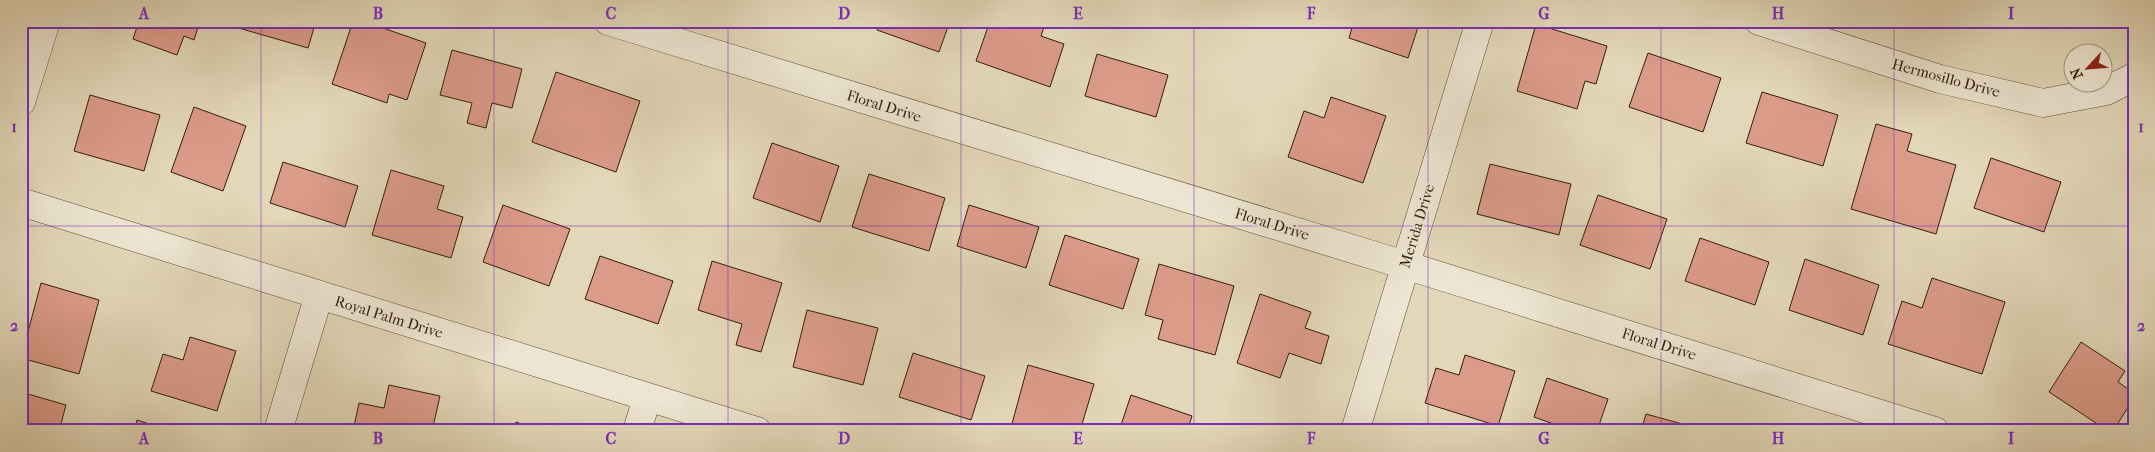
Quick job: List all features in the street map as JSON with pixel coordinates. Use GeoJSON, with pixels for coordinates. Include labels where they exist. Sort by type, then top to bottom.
{"type":"FeatureCollection","features":[{"type":"Feature","properties":{"kind":"street"},"geometry":{"type":"LineString","coordinates":[[21,102],[46,21]]}},
{"type":"Feature","properties":{"kind":"street","name":"Floral Drive"},"geometry":{"type":"LineString","coordinates":[[608,21],[1405,265],[1935,431]]}},
{"type":"Feature","properties":{"kind":"street","name":"Merida Drive"},"geometry":{"type":"LineString","coordinates":[[1355,431],[1480,21]]}},
{"type":"Feature","properties":{"kind":"street","name":"Hermosillo Drive"},"geometry":{"type":"LineString","coordinates":[[1759,21],[1940,79],[2043,103],[2106,91],[2134,77]]}},
{"type":"Feature","properties":{"kind":"street","name":"Royal Palm Drive"},"geometry":{"type":"LineString","coordinates":[[21,202],[757,431]]}},
{"type":"Feature","properties":{"kind":"street"},"geometry":{"type":"LineString","coordinates":[[278,431],[319,295]]}},
{"type":"Feature","properties":{"kind":"street"},"geometry":{"type":"LineString","coordinates":[[637,431],[648,398]]}},
{"type":"Feature","properties":{"kind":"building"},"geometry":{"type":"Polygon","coordinates":[[[139,21],[200,21],[194,40],[184,36],[177,55],[133,39],[139,21]]]}},
{"type":"Feature","properties":{"kind":"building"},"geometry":{"type":"Polygon","coordinates":[[[229,21],[316,21],[308,48],[228,25],[229,21]]]}},
{"type":"Feature","properties":{"kind":"building"},"geometry":{"type":"Polygon","coordinates":[[[353,21],[363,21],[426,43],[407,100],[389,94],[387,103],[332,84],[353,21]]]}},
{"type":"Feature","properties":{"kind":"building"},"geometry":{"type":"Polygon","coordinates":[[[880,21],[950,21],[939,52],[877,30],[880,21]]]}},
{"type":"Feature","properties":{"kind":"building"},"geometry":{"type":"Polygon","coordinates":[[[990,21],[1046,21],[1041,36],[1064,44],[1050,87],[976,61],[990,21]]]}},
{"type":"Feature","properties":{"kind":"building"},"geometry":{"type":"Polygon","coordinates":[[[1354,21],[1420,21],[1408,58],[1349,38],[1354,21]]]}},
{"type":"Feature","properties":{"kind":"building"},"geometry":{"type":"Polygon","coordinates":[[[1536,24],[1607,46],[1596,84],[1585,81],[1577,109],[1517,91],[1536,24]]]}},
{"type":"Feature","properties":{"kind":"building"},"geometry":{"type":"Polygon","coordinates":[[[452,50],[522,69],[512,108],[492,103],[486,128],[467,123],[472,103],[440,95],[452,50]]]}},
{"type":"Feature","properties":{"kind":"building"},"geometry":{"type":"Polygon","coordinates":[[[1648,53],[1721,78],[1703,132],[1629,107],[1648,53]]]}},
{"type":"Feature","properties":{"kind":"building"},"geometry":{"type":"Polygon","coordinates":[[[1097,54],[1168,75],[1156,117],[1085,96],[1097,54]]]}},
{"type":"Feature","properties":{"kind":"building"},"geometry":{"type":"Polygon","coordinates":[[[556,72],[640,101],[616,172],[532,142],[556,72]]]}},
{"type":"Feature","properties":{"kind":"building"},"geometry":{"type":"Polygon","coordinates":[[[1762,92],[1838,115],[1823,166],[1746,143],[1762,92]]]}},
{"type":"Feature","properties":{"kind":"building"},"geometry":{"type":"Polygon","coordinates":[[[90,95],[160,115],[144,171],[74,151],[90,95]]]}},
{"type":"Feature","properties":{"kind":"building"},"geometry":{"type":"Polygon","coordinates":[[[1331,97],[1386,116],[1363,183],[1288,157],[1304,111],[1324,118],[1331,97]]]}},
{"type":"Feature","properties":{"kind":"building"},"geometry":{"type":"Polygon","coordinates":[[[194,107],[246,126],[223,191],[171,172],[194,107]]]}},
{"type":"Feature","properties":{"kind":"building"},"geometry":{"type":"Polygon","coordinates":[[[1876,124],[1912,134],[1907,151],[1956,165],[1936,234],[1851,209],[1876,124]]]}},
{"type":"Feature","properties":{"kind":"building"},"geometry":{"type":"Polygon","coordinates":[[[772,143],[839,166],[820,222],[753,198],[772,143]]]}},
{"type":"Feature","properties":{"kind":"building"},"geometry":{"type":"Polygon","coordinates":[[[1991,158],[2061,182],[2044,232],[1974,208],[1991,158]]]}},
{"type":"Feature","properties":{"kind":"building"},"geometry":{"type":"Polygon","coordinates":[[[283,162],[358,186],[345,227],[270,203],[283,162]]]}},
{"type":"Feature","properties":{"kind":"building"},"geometry":{"type":"Polygon","coordinates":[[[1490,164],[1571,184],[1559,235],[1477,214],[1490,164]]]}},
{"type":"Feature","properties":{"kind":"building"},"geometry":{"type":"Polygon","coordinates":[[[391,170],[444,186],[437,209],[463,217],[451,258],[372,235],[391,170]]]}},
{"type":"Feature","properties":{"kind":"building"},"geometry":{"type":"Polygon","coordinates":[[[869,174],[945,198],[929,251],[852,227],[869,174]]]}},
{"type":"Feature","properties":{"kind":"building"},"geometry":{"type":"Polygon","coordinates":[[[1598,195],[1667,219],[1650,269],[1580,245],[1598,195]]]}},
{"type":"Feature","properties":{"kind":"building"},"geometry":{"type":"Polygon","coordinates":[[[503,205],[570,229],[549,286],[483,262],[503,205]]]}},
{"type":"Feature","properties":{"kind":"building"},"geometry":{"type":"Polygon","coordinates":[[[969,205],[1039,227],[1026,268],[957,246],[969,205]]]}},
{"type":"Feature","properties":{"kind":"building"},"geometry":{"type":"Polygon","coordinates":[[[1065,235],[1139,259],[1123,309],[1049,285],[1065,235]]]}},
{"type":"Feature","properties":{"kind":"building"},"geometry":{"type":"Polygon","coordinates":[[[1700,238],[1769,262],[1755,305],[1685,281],[1700,238]]]}},
{"type":"Feature","properties":{"kind":"building"},"geometry":{"type":"Polygon","coordinates":[[[600,256],[673,281],[658,324],[585,299],[600,256]]]}},
{"type":"Feature","properties":{"kind":"building"},"geometry":{"type":"Polygon","coordinates":[[[1805,259],[1879,285],[1863,335],[1789,310],[1805,259]]]}},
{"type":"Feature","properties":{"kind":"building"},"geometry":{"type":"Polygon","coordinates":[[[712,261],[782,283],[761,352],[736,345],[742,324],[698,310],[712,261]]]}},
{"type":"Feature","properties":{"kind":"building"},"geometry":{"type":"Polygon","coordinates":[[[1159,264],[1234,286],[1215,355],[1158,339],[1163,320],[1145,315],[1159,264]]]}},
{"type":"Feature","properties":{"kind":"building"},"geometry":{"type":"Polygon","coordinates":[[[1932,278],[2005,302],[1982,374],[1888,344],[1902,301],[1922,308],[1932,278]]]}},
{"type":"Feature","properties":{"kind":"building"},"geometry":{"type":"Polygon","coordinates":[[[41,283],[99,300],[79,374],[21,358],[41,283]]]}},
{"type":"Feature","properties":{"kind":"building"},"geometry":{"type":"Polygon","coordinates":[[[1260,294],[1311,312],[1305,328],[1329,336],[1321,364],[1289,353],[1280,378],[1237,363],[1260,294]]]}},
{"type":"Feature","properties":{"kind":"building"},"geometry":{"type":"Polygon","coordinates":[[[807,310],[878,328],[863,385],[793,367],[807,310]]]}},
{"type":"Feature","properties":{"kind":"building"},"geometry":{"type":"Polygon","coordinates":[[[190,337],[236,351],[217,411],[151,391],[163,354],[183,360],[190,337]]]}},
{"type":"Feature","properties":{"kind":"building"},"geometry":{"type":"Polygon","coordinates":[[[2081,342],[2125,371],[2118,382],[2134,393],[2134,398],[2113,431],[2108,431],[2049,392],[2081,342]]]}},
{"type":"Feature","properties":{"kind":"building"},"geometry":{"type":"Polygon","coordinates":[[[913,353],[985,376],[971,420],[899,397],[913,353]]]}},
{"type":"Feature","properties":{"kind":"building"},"geometry":{"type":"Polygon","coordinates":[[[1465,355],[1515,371],[1498,426],[1425,403],[1436,368],[1459,375],[1465,355]]]}},
{"type":"Feature","properties":{"kind":"building"},"geometry":{"type":"Polygon","coordinates":[[[1028,365],[1094,384],[1080,431],[1010,431],[1028,365]]]}},
{"type":"Feature","properties":{"kind":"building"},"geometry":{"type":"Polygon","coordinates":[[[1547,378],[1608,399],[1597,431],[1573,431],[1534,417],[1547,378]]]}},
{"type":"Feature","properties":{"kind":"building"},"geometry":{"type":"Polygon","coordinates":[[[389,385],[440,396],[432,431],[353,431],[359,403],[384,408],[389,385]]]}},
{"type":"Feature","properties":{"kind":"building"},"geometry":{"type":"Polygon","coordinates":[[[21,392],[66,405],[59,431],[21,431],[21,392]]]}},
{"type":"Feature","properties":{"kind":"building"},"geometry":{"type":"Polygon","coordinates":[[[1131,395],[1192,416],[1187,431],[1119,431],[1131,395]]]}},
{"type":"Feature","properties":{"kind":"building"},"geometry":{"type":"Polygon","coordinates":[[[1646,414],[1708,431],[1641,431],[1646,414]]]}},
{"type":"Feature","properties":{"kind":"building"},"geometry":{"type":"Polygon","coordinates":[[[137,420],[171,431],[134,431],[137,420]]]}},
{"type":"Feature","properties":{"kind":"building"},"geometry":{"type":"Polygon","coordinates":[[[516,422],[541,431],[513,431],[516,422]]]}}]}
